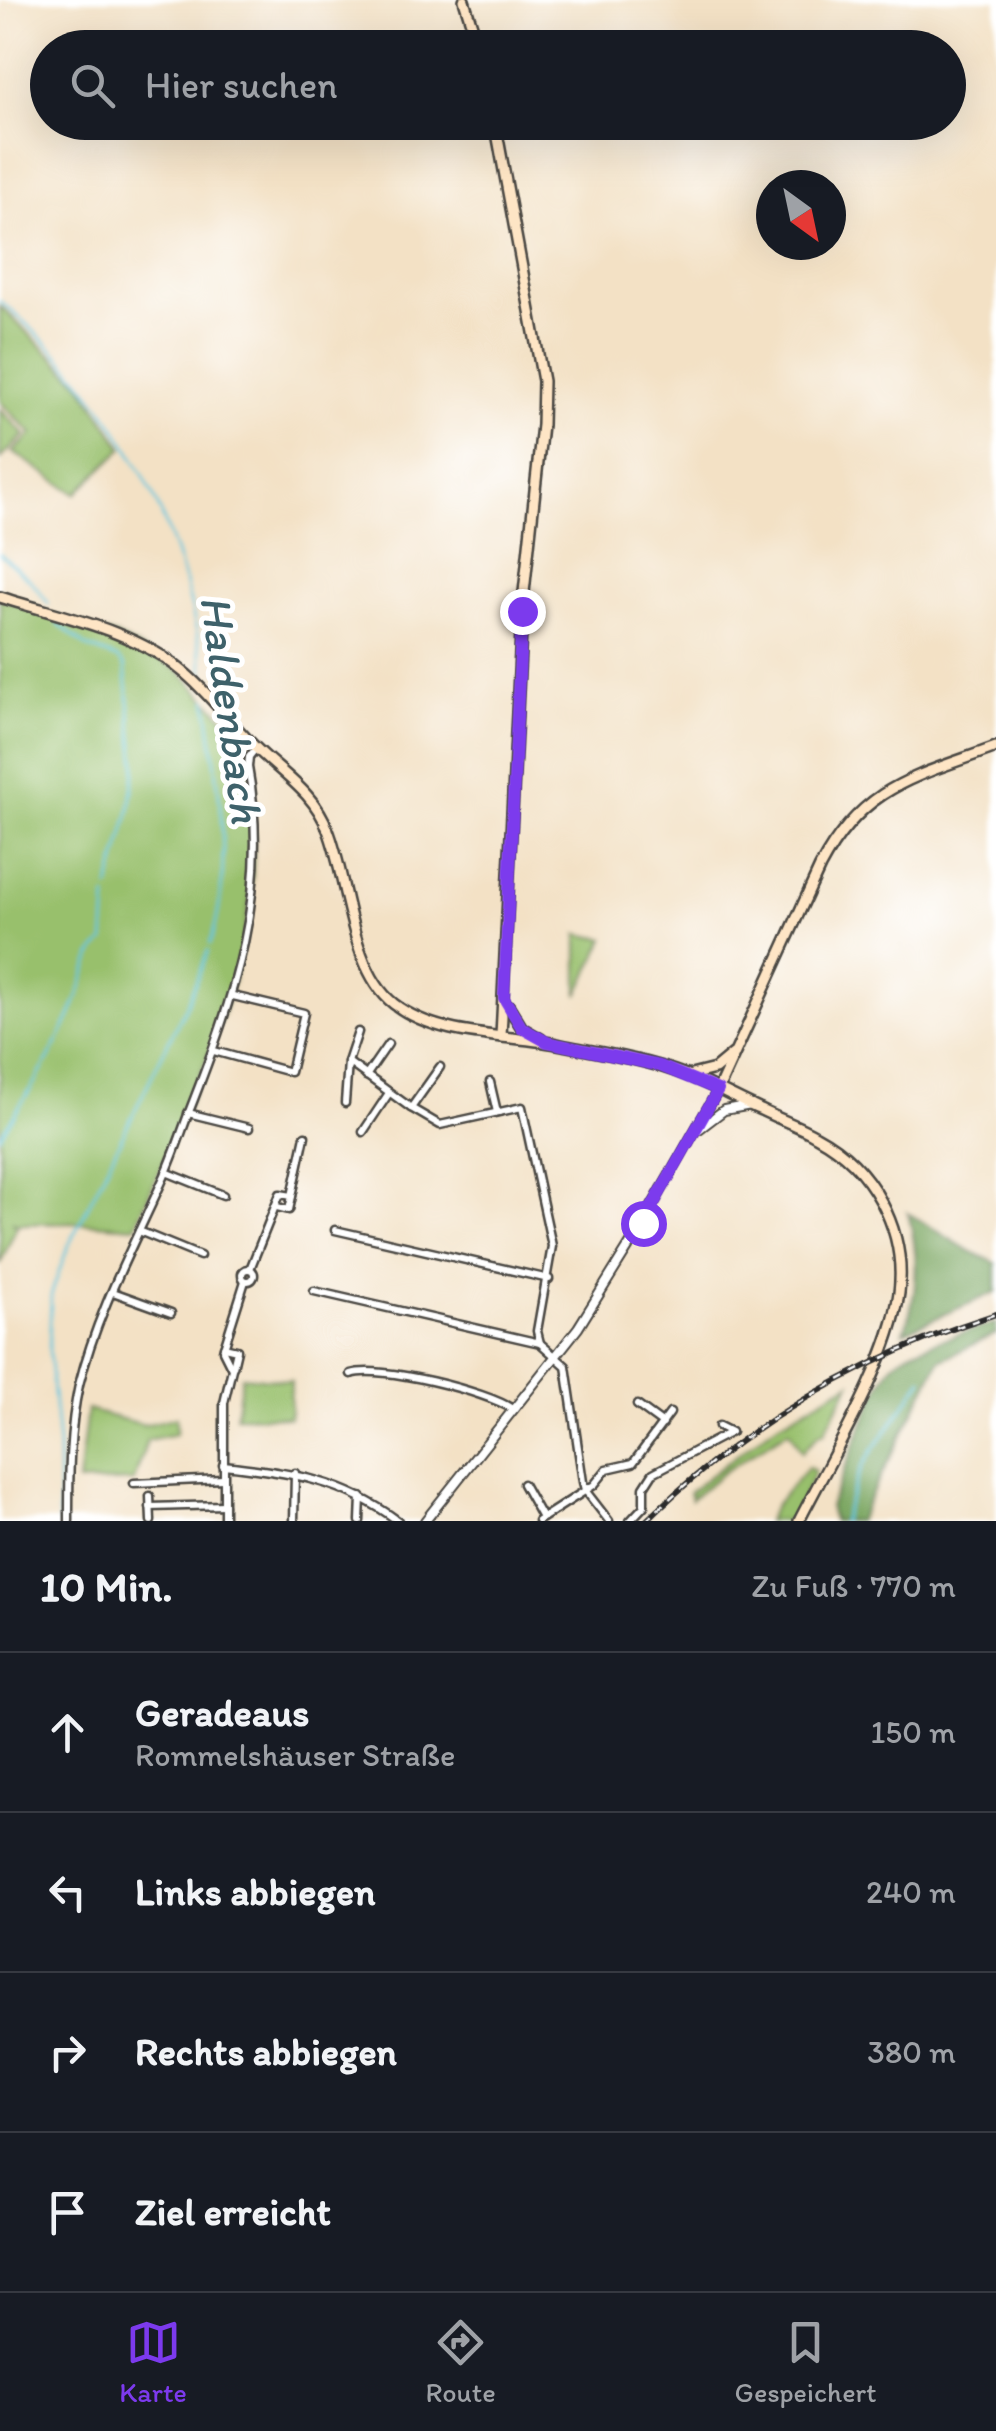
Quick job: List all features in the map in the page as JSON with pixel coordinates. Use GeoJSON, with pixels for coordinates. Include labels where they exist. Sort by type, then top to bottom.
{"type":"FeatureCollection","features":[{"type":"Feature","properties":{"kind":"main road"},"geometry":{"type":"LineString","coordinates":[[464,0],[473,30]]}},
{"type":"Feature","properties":{"kind":"main road"},"geometry":{"type":"LineString","coordinates":[[498,140],[543,381],[542,426],[522,611],[501,1036]]}},
{"type":"Feature","properties":{"kind":"main road"},"geometry":{"type":"LineString","coordinates":[[0,597],[118,635],[181,669],[312,800],[323,816],[363,958],[376,984],[394,1004],[420,1018],[660,1066],[818,1137],[859,1170],[884,1206],[898,1247],[901,1270],[895,1314],[800,1521]]}},
{"type":"Feature","properties":{"kind":"main road"},"geometry":{"type":"LineString","coordinates":[[718,1090],[820,867],[840,832],[856,814],[905,781],[996,747]]}},
{"type":"Feature","properties":{"kind":"main road"},"geometry":{"type":"LineString","coordinates":[[504,998],[522,1028],[547,1042]]}},
{"type":"Feature","properties":{"kind":"main road"},"geometry":{"type":"LineString","coordinates":[[688,1076],[714,1069],[738,1050]]}},
{"type":"Feature","properties":{"kind":"street"},"geometry":{"type":"LineString","coordinates":[[69,1521],[69,1463],[79,1386],[113,1292],[214,1051],[232,996],[253,898],[258,839],[248,767],[256,748]]}},
{"type":"Feature","properties":{"kind":"street"},"geometry":{"type":"LineString","coordinates":[[214,1051],[290,1072],[304,1012],[232,996]]}},
{"type":"Feature","properties":{"kind":"street"},"geometry":{"type":"LineString","coordinates":[[345,1103],[348,1062],[358,1032]]}},
{"type":"Feature","properties":{"kind":"street"},"geometry":{"type":"LineString","coordinates":[[366,1076],[388,1044]]}},
{"type":"Feature","properties":{"kind":"street"},"geometry":{"type":"LineString","coordinates":[[348,1062],[410,1108],[440,1124],[522,1107],[551,1237],[548,1279],[537,1331],[540,1343]]}},
{"type":"Feature","properties":{"kind":"street"},"geometry":{"type":"LineString","coordinates":[[410,1108],[440,1067]]}},
{"type":"Feature","properties":{"kind":"street"},"geometry":{"type":"LineString","coordinates":[[490,1082],[497,1112]]}},
{"type":"Feature","properties":{"kind":"street"},"geometry":{"type":"LineString","coordinates":[[425,1521],[556,1356],[612,1276],[718,1090]]}},
{"type":"Feature","properties":{"kind":"street"},"geometry":{"type":"LineString","coordinates":[[362,1132],[389,1093]]}},
{"type":"Feature","properties":{"kind":"street"},"geometry":{"type":"LineString","coordinates":[[692,1136],[716,1114],[751,1105]]}},
{"type":"Feature","properties":{"kind":"street"},"geometry":{"type":"LineString","coordinates":[[188,1113],[249,1128]]}},
{"type":"Feature","properties":{"kind":"street"},"geometry":{"type":"LineString","coordinates":[[277,1207],[289,1210],[306,1136]]}},
{"type":"Feature","properties":{"kind":"street"},"geometry":{"type":"LineString","coordinates":[[166,1172],[223,1196]]}},
{"type":"Feature","properties":{"kind":"street"},"geometry":{"type":"LineString","coordinates":[[232,1368],[224,1346],[245,1281],[242,1272],[250,1269],[280,1194],[292,1196]]}},
{"type":"Feature","properties":{"kind":"street"},"geometry":{"type":"LineString","coordinates":[[335,1230],[548,1279]]}},
{"type":"Feature","properties":{"kind":"street"},"geometry":{"type":"LineString","coordinates":[[139,1231],[200,1256]]}},
{"type":"Feature","properties":{"kind":"street"},"geometry":{"type":"LineString","coordinates":[[314,1291],[540,1343],[566,1366],[578,1466],[585,1490],[609,1521]]}},
{"type":"Feature","properties":{"kind":"street"},"geometry":{"type":"LineString","coordinates":[[113,1292],[172,1314]]}},
{"type":"Feature","properties":{"kind":"street"},"geometry":{"type":"LineString","coordinates":[[224,1346],[237,1350],[224,1403],[224,1521]]}},
{"type":"Feature","properties":{"kind":"street"},"geometry":{"type":"LineString","coordinates":[[351,1374],[393,1374],[484,1395],[512,1409]]}},
{"type":"Feature","properties":{"kind":"street"},"geometry":{"type":"LineString","coordinates":[[637,1405],[662,1424]]}},
{"type":"Feature","properties":{"kind":"street"},"geometry":{"type":"LineString","coordinates":[[523,1484],[540,1519],[585,1490],[607,1469],[633,1463],[670,1414]]}},
{"type":"Feature","properties":{"kind":"street"},"geometry":{"type":"LineString","coordinates":[[630,1521],[644,1506],[644,1487],[653,1472],[731,1432],[719,1426]]}},
{"type":"Feature","properties":{"kind":"street"},"geometry":{"type":"LineString","coordinates":[[223,1465],[295,1473],[361,1496],[398,1521]]}},
{"type":"Feature","properties":{"kind":"street"},"geometry":{"type":"LineString","coordinates":[[294,1521],[295,1473]]}},
{"type":"Feature","properties":{"kind":"street"},"geometry":{"type":"LineString","coordinates":[[134,1483],[223,1479]]}},
{"type":"Feature","properties":{"kind":"street"},"geometry":{"type":"LineString","coordinates":[[150,1496],[151,1521]]}},
{"type":"Feature","properties":{"kind":"street"},"geometry":{"type":"LineString","coordinates":[[360,1521],[361,1496]]}},
{"type":"Feature","properties":{"kind":"street"},"geometry":{"type":"LineString","coordinates":[[150,1507],[224,1505]]}},
{"type":"Feature","properties":{"kind":"green space"},"geometry":{"type":"Polygon","coordinates":[[[0,306],[80,383],[123,448],[76,494],[13,452],[32,434],[0,402],[0,306]]]}},
{"type":"Feature","properties":{"kind":"green space"},"geometry":{"type":"Polygon","coordinates":[[[0,409],[25,435],[0,459],[0,409]]]}},
{"type":"Feature","properties":{"kind":"green space"},"geometry":{"type":"Polygon","coordinates":[[[0,598],[118,637],[144,650],[179,671],[227,720],[226,730],[243,755],[248,773],[253,862],[248,916],[220,1023],[135,1227],[12,1221],[17,1226],[0,1264],[0,598]]]}},
{"type":"Feature","properties":{"kind":"green space"},"geometry":{"type":"Polygon","coordinates":[[[578,934],[605,939],[578,995],[578,934]]]}},
{"type":"Feature","properties":{"kind":"green space"},"geometry":{"type":"Polygon","coordinates":[[[908,1213],[996,1263],[996,1292],[904,1332],[916,1272],[908,1213]]]}},
{"type":"Feature","properties":{"kind":"green space"},"geometry":{"type":"Polygon","coordinates":[[[996,1323],[996,1334],[940,1360],[858,1521],[833,1521],[829,1506],[891,1367],[922,1347],[996,1323]]]}},
{"type":"Feature","properties":{"kind":"green space"},"geometry":{"type":"Polygon","coordinates":[[[242,1376],[291,1381],[290,1417],[236,1416],[242,1376]]]}},
{"type":"Feature","properties":{"kind":"green space"},"geometry":{"type":"Polygon","coordinates":[[[850,1383],[824,1433],[802,1452],[789,1430],[725,1471],[691,1499],[689,1492],[773,1427],[850,1383]]]}},
{"type":"Feature","properties":{"kind":"green space"},"geometry":{"type":"Polygon","coordinates":[[[87,1410],[145,1425],[176,1417],[176,1434],[147,1440],[134,1481],[78,1483],[87,1410]]]}},
{"type":"Feature","properties":{"kind":"green space"},"geometry":{"type":"Polygon","coordinates":[[[808,1467],[815,1471],[793,1521],[767,1521],[775,1505],[808,1467]]]}},
{"type":"Feature","properties":{"kind":"waterway","name":"Haldenbach"},"geometry":{"type":"LineString","coordinates":[[0,301],[81,382],[142,472],[183,574],[205,686]]}},
{"type":"Feature","properties":{"kind":"waterway"},"geometry":{"type":"LineString","coordinates":[[0,554],[32,582],[49,604]]}},
{"type":"Feature","properties":{"kind":"waterway"},"geometry":{"type":"LineString","coordinates":[[57,623],[87,647],[119,659],[125,666],[136,765],[130,810],[109,888]]}},
{"type":"Feature","properties":{"kind":"waterway","name":"Haldenbach"},"geometry":{"type":"LineString","coordinates":[[207,699],[223,853],[218,914],[210,944]]}},
{"type":"Feature","properties":{"kind":"waterway"},"geometry":{"type":"LineString","coordinates":[[0,1136],[55,1047],[91,958],[104,942],[107,897]]}},
{"type":"Feature","properties":{"kind":"waterway","name":"Haldenbach"},"geometry":{"type":"LineString","coordinates":[[59,1521],[58,1446],[49,1351],[51,1295],[67,1249],[187,1004],[208,951]]}},
{"type":"Feature","properties":{"kind":"waterway"},"geometry":{"type":"LineString","coordinates":[[842,1521],[862,1466],[923,1379]]}},
{"type":"Feature","properties":{"kind":"railway"},"geometry":{"type":"LineString","coordinates":[[646,1521],[724,1454],[809,1397],[900,1350],[996,1314]]}},
{"type":"Feature","properties":{"kind":"route"},"geometry":{"type":"LineString","coordinates":[[522,611],[504,998],[522,1028],[547,1042],[660,1066],[718,1090],[643,1223]]}}]}
